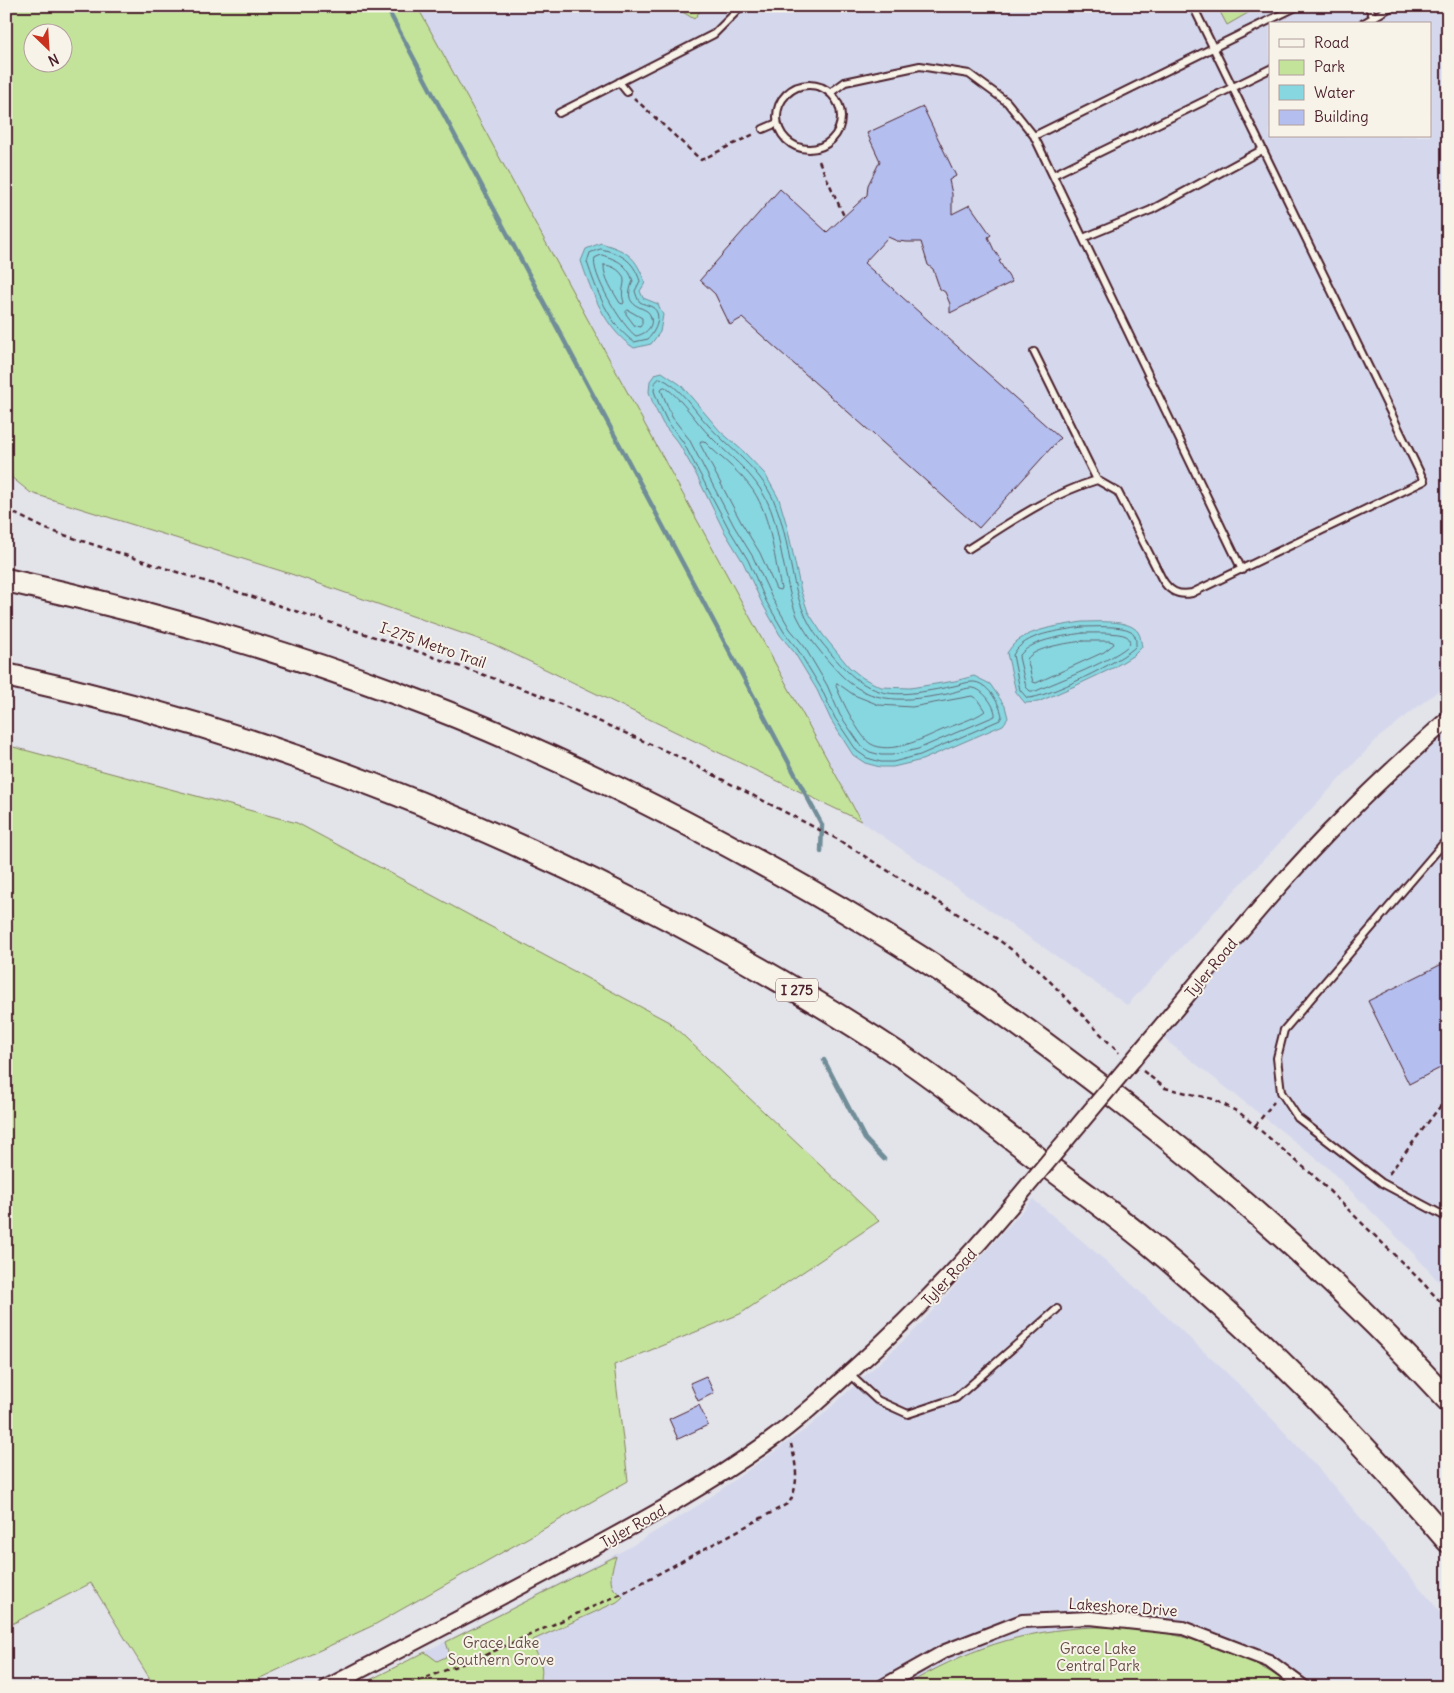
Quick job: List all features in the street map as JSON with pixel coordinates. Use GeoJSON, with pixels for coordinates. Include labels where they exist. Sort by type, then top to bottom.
{"type":"FeatureCollection","features":[{"type":"Feature","properties":{"kind":"highway"},"geometry":{"type":"LineString","coordinates":[[6,580],[152,614],[227,636],[318,665],[479,725],[616,787],[733,848],[821,897],[981,997],[1032,1033],[1160,1132],[1270,1226],[1334,1284],[1448,1400]]}},
{"type":"Feature","properties":{"kind":"highway","name":"I 275"},"geometry":{"type":"LineString","coordinates":[[6,675],[114,700],[197,724],[362,780],[531,850],[694,931],[767,971],[906,1059],[1149,1243],[1221,1306],[1311,1392],[1366,1449],[1448,1540]]}},
{"type":"Feature","properties":{"kind":"street","name":"Tyler Road"},"geometry":{"type":"LineString","coordinates":[[328,1687],[505,1596],[667,1508],[723,1473],[802,1416],[915,1312],[972,1252],[1250,921],[1302,862],[1367,794],[1448,719]]}},
{"type":"Feature","properties":{"kind":"street","name":"Lakeshore Drive"},"geometry":{"type":"LineString","coordinates":[[881,1687],[945,1651],[1022,1621],[1090,1618],[1184,1628],[1268,1661],[1304,1687]]}},
{"type":"Feature","properties":{"kind":"lane"},"geometry":{"type":"LineString","coordinates":[[559,113],[714,34],[742,6]]}},
{"type":"Feature","properties":{"kind":"lane"},"geometry":{"type":"LineString","coordinates":[[1034,352],[1097,480],[1118,492],[1162,579],[1171,591],[1177,594],[1192,593],[1424,482],[1193,6]]}},
{"type":"Feature","properties":{"kind":"lane"},"geometry":{"type":"LineString","coordinates":[[1034,136],[1298,6]]}},
{"type":"Feature","properties":{"kind":"lane"},"geometry":{"type":"LineString","coordinates":[[1368,6],[1374,18]]}},
{"type":"Feature","properties":{"kind":"lane"},"geometry":{"type":"LineString","coordinates":[[1366,22],[1393,6]]}},
{"type":"Feature","properties":{"kind":"lane"},"geometry":{"type":"LineString","coordinates":[[830,93],[845,82],[920,66],[969,74],[1007,102],[1034,136],[1242,570]]}},
{"type":"Feature","properties":{"kind":"lane"},"geometry":{"type":"LineString","coordinates":[[1053,175],[1269,70]]}},
{"type":"Feature","properties":{"kind":"lane"},"geometry":{"type":"LineString","coordinates":[[619,82],[627,92]]}},
{"type":"Feature","properties":{"kind":"lane"},"geometry":{"type":"LineString","coordinates":[[802,86],[822,88],[830,93],[840,109],[839,128],[835,136],[828,143],[811,149],[793,145],[786,140],[780,132],[777,123],[777,113],[785,96],[802,86]]}},
{"type":"Feature","properties":{"kind":"lane"},"geometry":{"type":"LineString","coordinates":[[764,129],[777,123]]}},
{"type":"Feature","properties":{"kind":"lane"},"geometry":{"type":"LineString","coordinates":[[1083,238],[1151,210],[1262,150]]}},
{"type":"Feature","properties":{"kind":"lane"},"geometry":{"type":"LineString","coordinates":[[968,549],[1039,505],[1080,485],[1097,480]]}},
{"type":"Feature","properties":{"kind":"lane"},"geometry":{"type":"LineString","coordinates":[[1448,838],[1284,1030],[1277,1058],[1281,1092],[1298,1118],[1382,1183],[1448,1218]]}},
{"type":"Feature","properties":{"kind":"lane"},"geometry":{"type":"LineString","coordinates":[[849,1374],[877,1400],[908,1414],[956,1398],[1057,1309]]}},
{"type":"Feature","properties":{"kind":"path"},"geometry":{"type":"LineString","coordinates":[[627,92],[701,160],[764,129]]}},
{"type":"Feature","properties":{"kind":"path"},"geometry":{"type":"LineString","coordinates":[[819,161],[844,216]]}},
{"type":"Feature","properties":{"kind":"path","name":"I-275 Metro Trail"},"geometry":{"type":"LineString","coordinates":[[6,509],[46,529],[402,646],[536,694],[675,755],[837,839]]}},
{"type":"Feature","properties":{"kind":"path"},"geometry":{"type":"LineString","coordinates":[[1255,1126],[1281,1092]]}},
{"type":"Feature","properties":{"kind":"path"},"geometry":{"type":"LineString","coordinates":[[1382,1183],[1448,1096]]}},
{"type":"Feature","properties":{"kind":"path"},"geometry":{"type":"LineString","coordinates":[[401,1687],[483,1656],[621,1594],[789,1503],[794,1493],[796,1465],[787,1428]]}},
{"type":"Feature","properties":{"kind":"shaded area"},"geometry":{"type":"Polygon","coordinates":[[[417,6],[1448,6],[1448,683],[1378,738],[1127,1005],[855,817],[417,6]]]}},
{"type":"Feature","properties":{"kind":"shaded area"},"geometry":{"type":"Polygon","coordinates":[[[1448,731],[1448,1292],[1414,1254],[1326,1166],[1163,1038],[1185,1009],[1297,878],[1353,818],[1416,758],[1448,731]]]}},
{"type":"Feature","properties":{"kind":"shaded area"},"geometry":{"type":"Polygon","coordinates":[[[1033,1199],[1122,1275],[1246,1391],[1319,1469],[1448,1622],[1448,1687],[356,1687],[630,1547],[702,1503],[810,1426],[916,1329],[1033,1199]]]}},
{"type":"Feature","properties":{"kind":"green space"},"geometry":{"type":"Polygon","coordinates":[[[6,6],[417,6],[861,821],[493,644],[291,574],[31,493],[6,473],[6,6]]]}},
{"type":"Feature","properties":{"kind":"green space"},"geometry":{"type":"Polygon","coordinates":[[[673,6],[704,6],[694,19],[673,6]]]}},
{"type":"Feature","properties":{"kind":"green space"},"geometry":{"type":"Polygon","coordinates":[[[1217,6],[1260,6],[1227,25],[1217,6]]]}},
{"type":"Feature","properties":{"kind":"green space"},"geometry":{"type":"Polygon","coordinates":[[[6,745],[297,823],[669,1022],[879,1221],[740,1314],[614,1365],[628,1481],[374,1625],[241,1687],[155,1687],[91,1583],[6,1627],[6,745]]]}},
{"type":"Feature","properties":{"kind":"green space","name":"Grace Lake Southern Grove"},"geometry":{"type":"Polygon","coordinates":[[[616,1556],[611,1581],[614,1589],[623,1597],[617,1602],[533,1640],[542,1670],[540,1683],[521,1682],[486,1687],[356,1687],[425,1652],[437,1661],[450,1655],[446,1642],[616,1556]]]}},
{"type":"Feature","properties":{"kind":"green space","name":"Grace Lake Central Park"},"geometry":{"type":"Polygon","coordinates":[[[1094,1627],[1159,1632],[1194,1640],[1246,1659],[1293,1687],[903,1687],[949,1662],[994,1644],[1042,1632],[1094,1627]]]}},
{"type":"Feature","properties":{"kind":"water"},"geometry":{"type":"Polygon","coordinates":[[[601,243],[624,252],[634,261],[645,283],[640,291],[643,298],[658,304],[663,315],[660,332],[651,344],[634,348],[624,340],[607,321],[595,298],[581,261],[586,249],[601,243]]]}},
{"type":"Feature","properties":{"kind":"water"},"geometry":{"type":"Polygon","coordinates":[[[662,372],[681,385],[720,431],[765,474],[779,499],[787,526],[801,591],[808,612],[823,635],[849,667],[863,678],[881,687],[910,688],[974,676],[990,684],[1005,706],[1008,718],[1003,725],[922,760],[893,767],[880,767],[865,763],[853,755],[831,720],[817,690],[794,652],[780,635],[762,603],[743,562],[724,531],[695,472],[679,444],[663,424],[654,406],[649,392],[650,381],[655,374],[662,372]]]}},
{"type":"Feature","properties":{"kind":"water"},"geometry":{"type":"Polygon","coordinates":[[[1082,622],[1112,622],[1128,625],[1138,632],[1142,647],[1134,655],[1113,668],[1038,702],[1025,703],[1016,692],[1007,653],[1017,641],[1032,633],[1082,622]]]}},
{"type":"Feature","properties":{"kind":"building"},"geometry":{"type":"Polygon","coordinates":[[[923,107],[956,176],[949,180],[952,194],[952,214],[970,205],[991,235],[988,237],[1001,260],[999,261],[1012,282],[950,313],[950,304],[945,292],[940,289],[933,269],[928,265],[921,242],[897,241],[888,237],[864,263],[1060,438],[979,528],[742,318],[730,325],[715,294],[700,280],[780,189],[827,232],[867,195],[868,185],[880,161],[867,133],[923,107]]]}},
{"type":"Feature","properties":{"kind":"building"},"geometry":{"type":"Polygon","coordinates":[[[1448,961],[1448,1064],[1409,1084],[1368,1001],[1448,961]]]}},
{"type":"Feature","properties":{"kind":"building"},"geometry":{"type":"Polygon","coordinates":[[[706,1376],[714,1393],[698,1401],[690,1383],[706,1376]]]}},
{"type":"Feature","properties":{"kind":"building"},"geometry":{"type":"Polygon","coordinates":[[[699,1405],[708,1425],[678,1439],[669,1419],[699,1405]]]}},
{"type":"Feature","properties":{"kind":"waterway"},"geometry":{"type":"LineString","coordinates":[[386,6],[822,825],[821,852]]}},
{"type":"Feature","properties":{"kind":"waterway"},"geometry":{"type":"LineString","coordinates":[[824,1060],[865,1139],[884,1159]]}}]}
